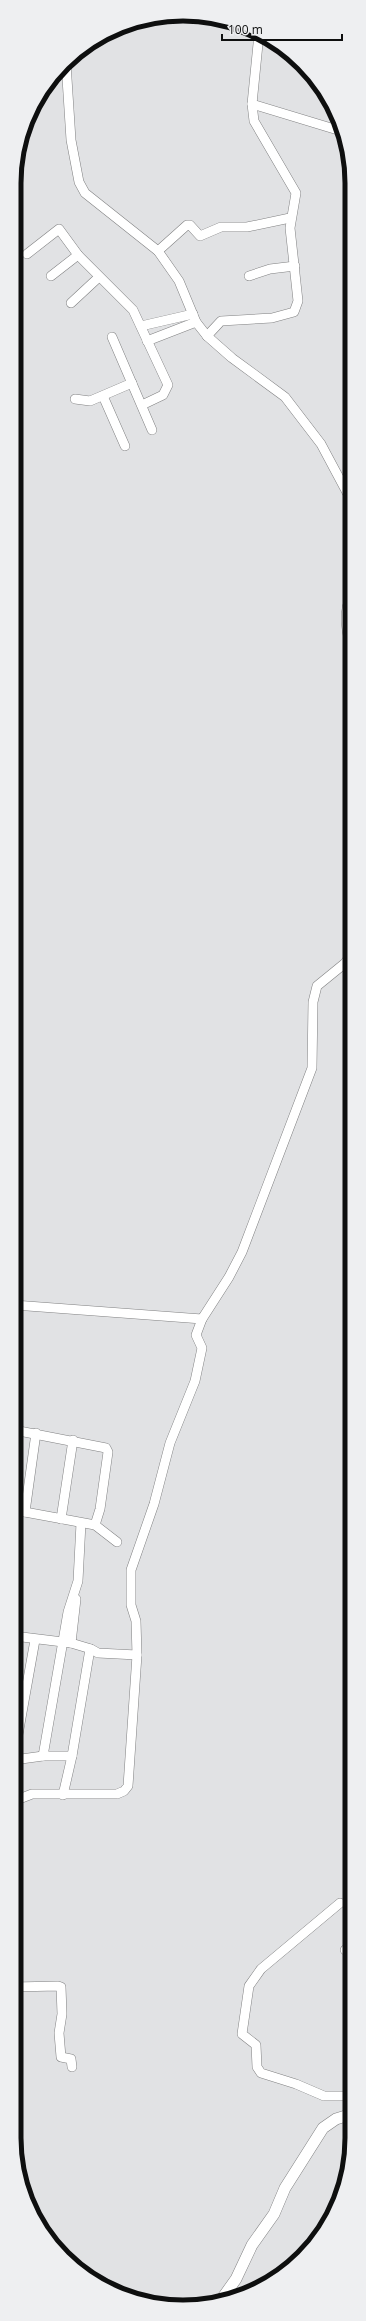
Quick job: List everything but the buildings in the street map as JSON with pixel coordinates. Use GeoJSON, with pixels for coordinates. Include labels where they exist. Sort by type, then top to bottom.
{"type":"FeatureCollection","features":[{"type":"Feature","properties":{"kind":"street"},"geometry":{"type":"LineString","coordinates":[[207,336],[221,321],[272,318],[294,312],[298,301],[290,218],[296,198],[292,185],[257,130],[252,104],[258,40]]}},
{"type":"Feature","properties":{"kind":"street"},"geometry":{"type":"LineString","coordinates":[[66,70],[69,128],[79,182],[85,193],[145,238],[158,251],[179,281],[195,318],[207,336],[232,358],[285,397],[321,444],[345,489]]}},
{"type":"Feature","properties":{"kind":"street"},"geometry":{"type":"LineString","coordinates":[[252,104],[335,129]]}},
{"type":"Feature","properties":{"kind":"street"},"geometry":{"type":"LineString","coordinates":[[158,251],[188,224],[200,236],[221,227],[247,227],[290,218]]}},
{"type":"Feature","properties":{"kind":"street"},"geometry":{"type":"LineString","coordinates":[[27,254],[59,229],[78,255],[133,310],[168,385],[163,395],[142,405]]}},
{"type":"Feature","properties":{"kind":"street"},"geometry":{"type":"LineString","coordinates":[[51,276],[78,255]]}},
{"type":"Feature","properties":{"kind":"street"},"geometry":{"type":"LineString","coordinates":[[249,276],[270,269],[295,266]]}},
{"type":"Feature","properties":{"kind":"street"},"geometry":{"type":"LineString","coordinates":[[71,303],[99,277]]}},
{"type":"Feature","properties":{"kind":"street"},"geometry":{"type":"LineString","coordinates":[[141,326],[195,318]]}},
{"type":"Feature","properties":{"kind":"street"},"geometry":{"type":"LineString","coordinates":[[148,341],[195,318]]}},
{"type":"Feature","properties":{"kind":"street"},"geometry":{"type":"LineString","coordinates":[[112,337],[152,430]]}},
{"type":"Feature","properties":{"kind":"street"},"geometry":{"type":"LineString","coordinates":[[75,399],[90,401],[132,383]]}},
{"type":"Feature","properties":{"kind":"street"},"geometry":{"type":"LineString","coordinates":[[103,396],[125,446]]}},
{"type":"Feature","properties":{"kind":"street"},"geometry":{"type":"LineString","coordinates":[[21,1798],[32,1794],[117,1794],[124,1791],[128,1786],[137,1655],[136,1621],[131,1605],[131,1570],[154,1504],[170,1443],[195,1381],[202,1348],[196,1335],[202,1319],[229,1277],[242,1252],[312,1068],[313,1002],[317,986],[345,963]]}},
{"type":"Feature","properties":{"kind":"street"},"geometry":{"type":"LineString","coordinates":[[21,1306],[202,1319]]}},
{"type":"Feature","properties":{"kind":"street"},"geometry":{"type":"LineString","coordinates":[[21,1431],[73,1440],[106,1448],[108,1452],[100,1510],[95,1526]]}},
{"type":"Feature","properties":{"kind":"street"},"geometry":{"type":"LineString","coordinates":[[25,1512],[36,1433]]}},
{"type":"Feature","properties":{"kind":"street"},"geometry":{"type":"LineString","coordinates":[[61,1519],[73,1440]]}},
{"type":"Feature","properties":{"kind":"street"},"geometry":{"type":"LineString","coordinates":[[21,1511],[95,1526],[117,1542]]}},
{"type":"Feature","properties":{"kind":"street"},"geometry":{"type":"LineString","coordinates":[[71,1643],[78,1581],[81,1523]]}},
{"type":"Feature","properties":{"kind":"street"},"geometry":{"type":"LineString","coordinates":[[43,1756],[68,1612],[78,1581]]}},
{"type":"Feature","properties":{"kind":"street"},"geometry":{"type":"LineString","coordinates":[[21,1637],[71,1643],[98,1653],[137,1655]]}},
{"type":"Feature","properties":{"kind":"street"},"geometry":{"type":"LineString","coordinates":[[21,1718],[35,1640]]}},
{"type":"Feature","properties":{"kind":"street"},"geometry":{"type":"LineString","coordinates":[[63,1795],[72,1756],[90,1649]]}},
{"type":"Feature","properties":{"kind":"street"},"geometry":{"type":"LineString","coordinates":[[21,1759],[43,1756],[72,1756]]}},
{"type":"Feature","properties":{"kind":"street"},"geometry":{"type":"LineString","coordinates":[[340,1903],[261,1969],[249,1986],[242,2034],[256,2045],[257,2067],[261,2073],[296,2084],[324,2096],[345,2096]]}},
{"type":"Feature","properties":{"kind":"street"},"geometry":{"type":"LineString","coordinates":[[21,1987],[61,1987],[62,2014],[59,2033],[62,2057],[71,2059],[72,2067]]}},
{"type":"Feature","properties":{"kind":"street"},"geometry":{"type":"LineString","coordinates":[[226,2294],[236,2279],[252,2245],[274,2214],[285,2188],[323,2128],[336,2119],[345,2116]]}}]}
